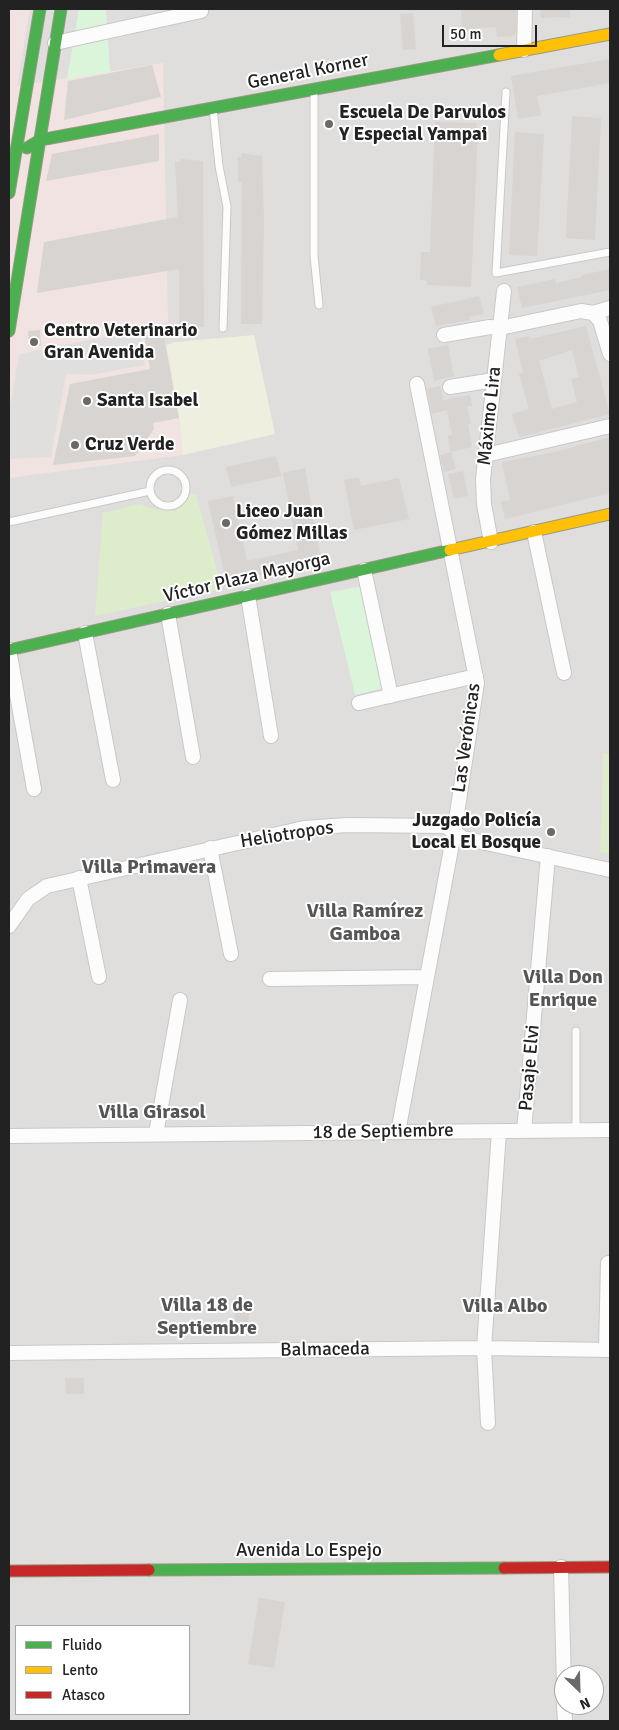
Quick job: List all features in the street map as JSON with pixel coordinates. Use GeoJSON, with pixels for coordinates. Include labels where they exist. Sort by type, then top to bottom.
{"type":"FeatureCollection","features":[{"type":"Feature","properties":{"kind":"street"},"geometry":{"type":"LineString","coordinates":[[9,194],[12,156],[40,9]]}},
{"type":"Feature","properties":{"kind":"street"},"geometry":{"type":"LineString","coordinates":[[9,331],[61,9]]}},
{"type":"Feature","properties":{"kind":"street"},"geometry":{"type":"LineString","coordinates":[[524,50],[525,9]]}},
{"type":"Feature","properties":{"kind":"street"},"geometry":{"type":"LineString","coordinates":[[55,43],[201,11]]}},
{"type":"Feature","properties":{"kind":"street","name":"General Korner"},"geometry":{"type":"LineString","coordinates":[[12,156],[40,140],[610,34]]}},
{"type":"Feature","properties":{"kind":"street","name":"Máximo Lira"},"geometry":{"type":"LineString","coordinates":[[491,542],[483,495],[504,291]]}},
{"type":"Feature","properties":{"kind":"street"},"geometry":{"type":"LineString","coordinates":[[444,335],[490,327],[500,328],[581,311],[593,313],[610,308]]}},
{"type":"Feature","properties":{"kind":"street"},"geometry":{"type":"LineString","coordinates":[[593,313],[598,318],[610,354]]}},
{"type":"Feature","properties":{"kind":"street"},"geometry":{"type":"LineString","coordinates":[[450,387],[494,380]]}},
{"type":"Feature","properties":{"kind":"street","name":"Las Verónicas"},"geometry":{"type":"LineString","coordinates":[[398,1132],[454,833],[476,695],[476,676],[417,384]]}},
{"type":"Feature","properties":{"kind":"street"},"geometry":{"type":"LineString","coordinates":[[486,455],[610,426]]}},
{"type":"Feature","properties":{"kind":"street","name":"Víctor Plaza Mayorga"},"geometry":{"type":"LineString","coordinates":[[9,650],[610,515]]}},
{"type":"Feature","properties":{"kind":"street"},"geometry":{"type":"LineString","coordinates":[[534,532],[564,673]]}},
{"type":"Feature","properties":{"kind":"street"},"geometry":{"type":"LineString","coordinates":[[364,570],[391,696]]}},
{"type":"Feature","properties":{"kind":"street"},"geometry":{"type":"LineString","coordinates":[[248,596],[271,736]]}},
{"type":"Feature","properties":{"kind":"street"},"geometry":{"type":"LineString","coordinates":[[168,614],[193,757]]}},
{"type":"Feature","properties":{"kind":"street"},"geometry":{"type":"LineString","coordinates":[[85,633],[113,780]]}},
{"type":"Feature","properties":{"kind":"street"},"geometry":{"type":"LineString","coordinates":[[9,650],[34,789]]}},
{"type":"Feature","properties":{"kind":"street"},"geometry":{"type":"LineString","coordinates":[[359,703],[476,676]]}},
{"type":"Feature","properties":{"kind":"street","name":"Heliotropos"},"geometry":{"type":"LineString","coordinates":[[9,926],[28,899],[39,890],[79,878],[289,830],[325,826],[445,826],[463,838],[610,870]]}},
{"type":"Feature","properties":{"kind":"street"},"geometry":{"type":"LineString","coordinates":[[210,848],[231,954]]}},
{"type":"Feature","properties":{"kind":"street","name":"Pasaje Elvi"},"geometry":{"type":"LineString","coordinates":[[524,1131],[548,856]]}},
{"type":"Feature","properties":{"kind":"street"},"geometry":{"type":"LineString","coordinates":[[79,878],[99,977]]}},
{"type":"Feature","properties":{"kind":"street"},"geometry":{"type":"LineString","coordinates":[[270,978],[426,977]]}},
{"type":"Feature","properties":{"kind":"street"},"geometry":{"type":"LineString","coordinates":[[156,1134],[180,1000]]}},
{"type":"Feature","properties":{"kind":"street","name":"18 de Septiembre"},"geometry":{"type":"LineString","coordinates":[[9,1136],[610,1130]]}},
{"type":"Feature","properties":{"kind":"street"},"geometry":{"type":"LineString","coordinates":[[488,1423],[484,1348],[499,1131]]}},
{"type":"Feature","properties":{"kind":"street"},"geometry":{"type":"LineString","coordinates":[[608,1263],[608,1350]]}},
{"type":"Feature","properties":{"kind":"street","name":"Balmaceda"},"geometry":{"type":"LineString","coordinates":[[9,1353],[484,1348],[608,1350]]}},
{"type":"Feature","properties":{"kind":"street"},"geometry":{"type":"LineString","coordinates":[[561,1567],[563,1665]]}},
{"type":"Feature","properties":{"kind":"street","name":"Avenida Lo Espejo"},"geometry":{"type":"LineString","coordinates":[[9,1571],[610,1567]]}},
{"type":"Feature","properties":{"kind":"lane"},"geometry":{"type":"LineString","coordinates":[[314,89],[314,256],[319,306]]}},
{"type":"Feature","properties":{"kind":"lane"},"geometry":{"type":"LineString","coordinates":[[506,92],[496,273],[610,252]]}},
{"type":"Feature","properties":{"kind":"lane"},"geometry":{"type":"LineString","coordinates":[[213,108],[219,166],[227,207],[223,328]]}},
{"type":"Feature","properties":{"kind":"lane"},"geometry":{"type":"LineString","coordinates":[[166,470],[178,474],[186,486],[179,502],[167,506],[156,501],[150,491],[152,480],[160,472],[166,470]]}},
{"type":"Feature","properties":{"kind":"lane"},"geometry":{"type":"LineString","coordinates":[[9,522],[150,491]]}},
{"type":"Feature","properties":{"kind":"lane"},"geometry":{"type":"LineString","coordinates":[[576,1031],[576,1130]]}},
{"type":"Feature","properties":{"kind":"shaded area"},"geometry":{"type":"Polygon","coordinates":[[[9,9],[610,9],[610,1721],[9,1721],[9,9]]]}},
{"type":"Feature","properties":{"kind":"shaded area"},"geometry":{"type":"Polygon","coordinates":[[[9,9],[30,9],[17,86],[163,63],[168,322],[162,324],[179,418],[183,455],[9,478],[9,9]]]}},
{"type":"Feature","properties":{"kind":"shaded area"},"geometry":{"type":"Polygon","coordinates":[[[139,330],[145,365],[91,375],[66,374],[51,457],[9,459],[9,413],[19,354],[139,330]]]}},
{"type":"Feature","properties":{"kind":"green space"},"geometry":{"type":"Polygon","coordinates":[[[79,9],[106,9],[110,72],[67,79],[79,9]]]}},
{"type":"Feature","properties":{"kind":"green space"},"geometry":{"type":"Polygon","coordinates":[[[254,335],[275,434],[183,455],[179,418],[166,345],[176,342],[254,335]]]}},
{"type":"Feature","properties":{"kind":"green space"},"geometry":{"type":"Polygon","coordinates":[[[190,494],[196,494],[222,589],[95,616],[103,513],[140,504],[149,508],[175,511],[184,504],[190,494]]]}},
{"type":"Feature","properties":{"kind":"green space"},"geometry":{"type":"Polygon","coordinates":[[[364,586],[387,687],[355,695],[330,592],[364,586]]]}},
{"type":"Feature","properties":{"kind":"green space"},"geometry":{"type":"Polygon","coordinates":[[[603,754],[610,754],[610,854],[600,852],[603,754]]]}},
{"type":"Feature","properties":{"kind":"building"},"geometry":{"type":"Polygon","coordinates":[[[461,9],[516,9],[516,32],[513,36],[497,37],[496,27],[476,28],[476,31],[462,32],[461,9]]]}},
{"type":"Feature","properties":{"kind":"building"},"geometry":{"type":"Polygon","coordinates":[[[540,9],[570,9],[570,17],[541,18],[540,9]]]}},
{"type":"Feature","properties":{"kind":"building"},"geometry":{"type":"Polygon","coordinates":[[[413,13],[416,49],[403,50],[400,14],[413,13]]]}},
{"type":"Feature","properties":{"kind":"building"},"geometry":{"type":"Polygon","coordinates":[[[610,59],[610,83],[537,96],[541,115],[518,119],[511,76],[610,59]]]}},
{"type":"Feature","properties":{"kind":"building"},"geometry":{"type":"Polygon","coordinates":[[[152,65],[161,97],[64,120],[68,81],[152,65]]]}},
{"type":"Feature","properties":{"kind":"building"},"geometry":{"type":"Polygon","coordinates":[[[572,116],[601,118],[595,240],[566,238],[572,116]]]}},
{"type":"Feature","properties":{"kind":"building"},"geometry":{"type":"Polygon","coordinates":[[[435,122],[476,123],[478,131],[471,287],[427,285],[427,281],[420,280],[421,252],[430,252],[435,122]]]}},
{"type":"Feature","properties":{"kind":"building"},"geometry":{"type":"Polygon","coordinates":[[[515,132],[544,134],[537,256],[509,255],[515,132]]]}},
{"type":"Feature","properties":{"kind":"building"},"geometry":{"type":"Polygon","coordinates":[[[159,134],[159,161],[46,181],[52,154],[159,134]]]}},
{"type":"Feature","properties":{"kind":"building"},"geometry":{"type":"Polygon","coordinates":[[[241,153],[262,156],[264,224],[262,324],[241,324],[242,182],[238,183],[238,157],[241,157],[241,153]]]}},
{"type":"Feature","properties":{"kind":"building"},"geometry":{"type":"Polygon","coordinates":[[[180,159],[203,161],[204,327],[197,327],[197,331],[184,332],[184,328],[179,329],[179,269],[37,293],[44,242],[178,217],[175,162],[181,162],[180,159]]]}},
{"type":"Feature","properties":{"kind":"building"},"geometry":{"type":"Polygon","coordinates":[[[610,269],[610,290],[522,308],[517,287],[555,279],[556,283],[610,269]]]}},
{"type":"Feature","properties":{"kind":"building"},"geometry":{"type":"Polygon","coordinates":[[[479,296],[484,314],[469,317],[470,320],[436,326],[431,307],[479,296]]]}},
{"type":"Feature","properties":{"kind":"building"},"geometry":{"type":"Polygon","coordinates":[[[586,326],[610,414],[519,437],[512,414],[529,409],[519,374],[523,372],[515,339],[529,336],[530,339],[586,326]],[[572,350],[539,361],[552,409],[577,402],[571,379],[579,377],[572,350]]]}},
{"type":"Feature","properties":{"kind":"building"},"geometry":{"type":"Polygon","coordinates":[[[40,330],[41,346],[29,347],[28,331],[40,330]]]}},
{"type":"Feature","properties":{"kind":"building"},"geometry":{"type":"Polygon","coordinates":[[[163,331],[179,418],[153,423],[154,429],[135,456],[53,465],[70,384],[150,369],[144,335],[163,331]]]}},
{"type":"Feature","properties":{"kind":"building"},"geometry":{"type":"Polygon","coordinates":[[[448,345],[454,376],[434,381],[428,349],[448,345]]]}},
{"type":"Feature","properties":{"kind":"building"},"geometry":{"type":"Polygon","coordinates":[[[440,386],[443,400],[470,395],[472,406],[467,407],[471,424],[468,424],[472,447],[451,452],[448,436],[452,435],[447,410],[432,414],[427,389],[440,386]]]}},
{"type":"Feature","properties":{"kind":"building"},"geometry":{"type":"Polygon","coordinates":[[[610,437],[610,493],[505,519],[501,502],[510,500],[502,462],[555,452],[610,437]]]}},
{"type":"Feature","properties":{"kind":"building"},"geometry":{"type":"Polygon","coordinates":[[[451,452],[456,469],[444,472],[440,455],[451,452]]]}},
{"type":"Feature","properties":{"kind":"building"},"geometry":{"type":"Polygon","coordinates":[[[276,456],[281,476],[231,487],[226,467],[276,456]]]}},
{"type":"Feature","properties":{"kind":"building","name":"Liceo Juan Gómez Millas"},"geometry":{"type":"Polygon","coordinates":[[[305,468],[321,562],[226,582],[208,501],[233,496],[247,561],[298,550],[283,473],[305,468]]]}},
{"type":"Feature","properties":{"kind":"building"},"geometry":{"type":"Polygon","coordinates":[[[463,471],[468,496],[454,499],[448,474],[463,471]]]}},
{"type":"Feature","properties":{"kind":"building"},"geometry":{"type":"Polygon","coordinates":[[[359,477],[361,486],[399,478],[409,519],[354,530],[344,480],[359,477]]]}},
{"type":"Feature","properties":{"kind":"building"},"geometry":{"type":"Polygon","coordinates":[[[238,1300],[251,1302],[247,1329],[233,1326],[238,1300]]]}},
{"type":"Feature","properties":{"kind":"building"},"geometry":{"type":"Polygon","coordinates":[[[65,1378],[84,1378],[84,1394],[66,1394],[65,1378]]]}},
{"type":"Feature","properties":{"kind":"building"},"geometry":{"type":"Polygon","coordinates":[[[259,1598],[285,1602],[274,1668],[248,1664],[259,1598]]]}},
{"type":"Feature","properties":{"kind":"traffic: fast"},"geometry":{"type":"LineString","coordinates":[[9,193],[40,9]]}},
{"type":"Feature","properties":{"kind":"traffic: fast"},"geometry":{"type":"LineString","coordinates":[[9,331],[61,9]]}},
{"type":"Feature","properties":{"kind":"traffic: fast"},"geometry":{"type":"LineString","coordinates":[[27,148],[40,140],[499,55]]}},
{"type":"Feature","properties":{"kind":"traffic: fast"},"geometry":{"type":"LineString","coordinates":[[9,650],[450,550]]}},
{"type":"Feature","properties":{"kind":"traffic: fast"},"geometry":{"type":"LineString","coordinates":[[149,1570],[504,1568]]}},
{"type":"Feature","properties":{"kind":"traffic: slow"},"geometry":{"type":"LineString","coordinates":[[499,55],[610,34]]}},
{"type":"Feature","properties":{"kind":"traffic: slow"},"geometry":{"type":"LineString","coordinates":[[450,550],[610,514]]}},
{"type":"Feature","properties":{"kind":"traffic: jam"},"geometry":{"type":"LineString","coordinates":[[504,1568],[610,1567]]}},
{"type":"Feature","properties":{"kind":"traffic: jam"},"geometry":{"type":"LineString","coordinates":[[9,1571],[149,1570]]}},
{"type":"Feature","properties":{"kind":"place","name":"Escuela De Parvulos Y Especial Yampai"},"geometry":{"type":"Point","coordinates":[329,124]}},
{"type":"Feature","properties":{"kind":"place","name":"Centro Veterinario Gran Avenida"},"geometry":{"type":"Point","coordinates":[34,342]}},
{"type":"Feature","properties":{"kind":"place","name":"Santa Isabel"},"geometry":{"type":"Point","coordinates":[87,401]}},
{"type":"Feature","properties":{"kind":"place","name":"Cruz Verde"},"geometry":{"type":"Point","coordinates":[75,445]}},
{"type":"Feature","properties":{"kind":"place","name":"Liceo Juan Gómez Millas"},"geometry":{"type":"Point","coordinates":[226,523]}},
{"type":"Feature","properties":{"kind":"place","name":"Juzgado Policía Local El Bosque"},"geometry":{"type":"Point","coordinates":[551,832]}},
{"type":"Feature","properties":{"kind":"district","name":"Villa Primavera"},"geometry":{"type":"Point","coordinates":[149,868]}},
{"type":"Feature","properties":{"kind":"district","name":"Villa Ramírez Gamboa"},"geometry":{"type":"Point","coordinates":[365,924]}},
{"type":"Feature","properties":{"kind":"district","name":"Villa Don Enrique"},"geometry":{"type":"Point","coordinates":[563,990]}},
{"type":"Feature","properties":{"kind":"district","name":"Villa Girasol"},"geometry":{"type":"Point","coordinates":[152,1113]}},
{"type":"Feature","properties":{"kind":"district","name":"Villa Albo"},"geometry":{"type":"Point","coordinates":[505,1307]}},
{"type":"Feature","properties":{"kind":"district","name":"Villa 18 de Septiembre"},"geometry":{"type":"Point","coordinates":[207,1318]}}]}
